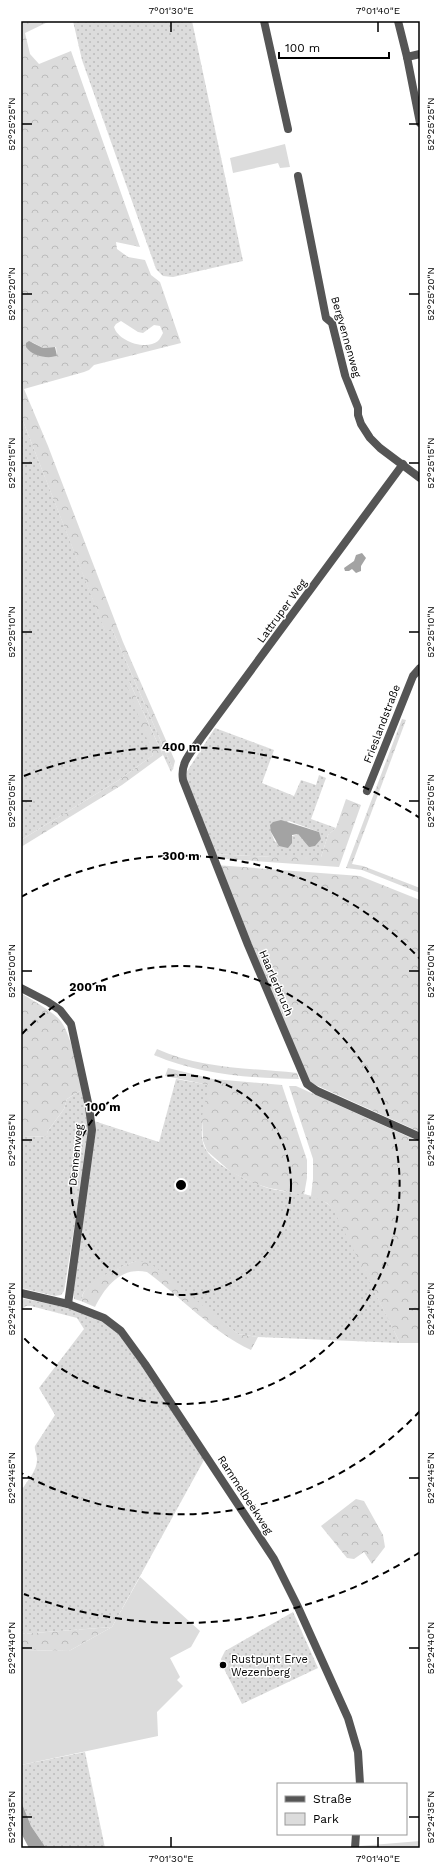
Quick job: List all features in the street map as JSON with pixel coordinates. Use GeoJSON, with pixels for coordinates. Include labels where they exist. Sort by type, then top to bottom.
{"type":"FeatureCollection","features":[{"type":"Feature","properties":{"kind":"street"},"geometry":{"type":"LineString","coordinates":[[264,21],[288,129]]}},
{"type":"Feature","properties":{"kind":"street"},"geometry":{"type":"LineString","coordinates":[[398,21],[407,56],[420,123]]}},
{"type":"Feature","properties":{"kind":"street"},"geometry":{"type":"LineString","coordinates":[[407,56],[420,54]]}},
{"type":"Feature","properties":{"kind":"street","name":"Bergvennenweg"},"geometry":{"type":"LineString","coordinates":[[298,176],[326,318],[332,323],[345,376],[358,408],[358,415],[361,424],[370,438],[420,478]]}},
{"type":"Feature","properties":{"kind":"street","name":"Lattruper Weg"},"geometry":{"type":"LineString","coordinates":[[182,772],[184,762],[201,738],[403,464]]}},
{"type":"Feature","properties":{"kind":"street","name":"Frieslandstraße"},"geometry":{"type":"LineString","coordinates":[[367,791],[412,676],[420,668]]}},
{"type":"Feature","properties":{"kind":"street","name":"Haarlerbruch"},"geometry":{"type":"LineString","coordinates":[[182,772],[183,780],[245,938],[307,1084],[317,1091],[420,1137]]}},
{"type":"Feature","properties":{"kind":"street","name":"Dennenweg"},"geometry":{"type":"LineString","coordinates":[[21,988],[60,1010],[71,1024],[90,1107],[92,1130],[68,1304]]}},
{"type":"Feature","properties":{"kind":"street","name":"Rammelbeekweg"},"geometry":{"type":"LineString","coordinates":[[21,1293],[68,1304],[104,1318],[121,1331],[146,1364],[274,1559],[298,1605],[348,1718],[358,1752],[360,1783]]}},
{"type":"Feature","properties":{"kind":"street"},"geometry":{"type":"LineString","coordinates":[[355,1848],[356,1835]]}},
{"type":"Feature","properties":{"kind":"green space"},"geometry":{"type":"Polygon","coordinates":[[[21,21],[50,21],[25,33],[30,54],[39,64],[71,51],[140,247],[116,242],[117,249],[128,257],[145,260],[151,275],[160,282],[181,343],[94,365],[89,370],[84,372],[24,389],[48,446],[123,642],[175,761],[173,769],[112,629],[105,631],[21,416],[21,21]],[[121,321],[114,327],[117,332],[127,340],[140,345],[153,344],[158,341],[163,333],[160,326],[154,325],[143,333],[138,332],[121,321]],[[32,342],[41,356],[57,356],[56,347],[43,348],[32,342]]]}},
{"type":"Feature","properties":{"kind":"green space"},"geometry":{"type":"Polygon","coordinates":[[[73,21],[192,21],[243,261],[173,277],[163,276],[156,269],[82,60],[73,21]]]}},
{"type":"Feature","properties":{"kind":"green space"},"geometry":{"type":"Polygon","coordinates":[[[285,144],[290,167],[280,168],[278,163],[233,173],[230,158],[285,144]]]}},
{"type":"Feature","properties":{"kind":"green space"},"geometry":{"type":"Polygon","coordinates":[[[21,416],[105,630],[112,629],[173,769],[171,772],[128,679],[153,755],[119,780],[21,840],[21,416]]]}},
{"type":"Feature","properties":{"kind":"green space"},"geometry":{"type":"Polygon","coordinates":[[[128,679],[163,755],[122,785],[21,847],[21,840],[119,780],[153,755],[125,681],[128,679]]]}},
{"type":"Feature","properties":{"kind":"green space"},"geometry":{"type":"Polygon","coordinates":[[[402,719],[406,720],[352,864],[363,866],[420,888],[420,893],[362,870],[346,868],[402,719]]]}},
{"type":"Feature","properties":{"kind":"green space"},"geometry":{"type":"Polygon","coordinates":[[[215,728],[274,750],[262,783],[294,796],[301,780],[316,785],[319,775],[326,778],[311,819],[336,828],[328,835],[321,857],[272,857],[212,854],[182,779],[215,728]],[[289,821],[271,832],[275,842],[298,834],[303,840],[319,832],[289,821]]]}},
{"type":"Feature","properties":{"kind":"green space"},"geometry":{"type":"Polygon","coordinates":[[[346,799],[361,805],[339,867],[214,858],[212,854],[272,857],[321,857],[328,835],[336,828],[346,799]]]}},
{"type":"Feature","properties":{"kind":"green space"},"geometry":{"type":"Polygon","coordinates":[[[216,865],[360,876],[420,900],[420,1132],[309,1082],[216,865]]]}},
{"type":"Feature","properties":{"kind":"green space"},"geometry":{"type":"Polygon","coordinates":[[[21,993],[51,1012],[63,1025],[71,1042],[83,1089],[67,1099],[64,1109],[47,1132],[50,1137],[21,1136],[21,993]]]}},
{"type":"Feature","properties":{"kind":"green space"},"geometry":{"type":"Polygon","coordinates":[[[157,1049],[173,1056],[208,1064],[297,1073],[299,1079],[262,1078],[207,1071],[171,1062],[154,1055],[157,1049]]]}},
{"type":"Feature","properties":{"kind":"green space"},"geometry":{"type":"Polygon","coordinates":[[[168,1068],[213,1079],[282,1085],[307,1160],[307,1178],[304,1195],[269,1188],[253,1183],[231,1172],[207,1151],[203,1141],[202,1116],[209,1085],[165,1076],[168,1068]]]}},
{"type":"Feature","properties":{"kind":"green space"},"geometry":{"type":"Polygon","coordinates":[[[176,1079],[210,1085],[203,1117],[202,1134],[205,1148],[216,1161],[252,1182],[276,1190],[316,1197],[323,1200],[333,1209],[339,1218],[400,1343],[258,1337],[238,1334],[190,1297],[136,1261],[100,1278],[83,1293],[81,1301],[74,1299],[73,1291],[94,1121],[159,1142],[176,1079]]]}},
{"type":"Feature","properties":{"kind":"green space"},"geometry":{"type":"Polygon","coordinates":[[[289,1086],[296,1086],[420,1142],[420,1343],[400,1343],[334,1211],[327,1203],[311,1196],[313,1159],[289,1086]]]}},
{"type":"Feature","properties":{"kind":"green space"},"geometry":{"type":"Polygon","coordinates":[[[83,1089],[89,1136],[64,1291],[61,1295],[55,1296],[21,1288],[21,1136],[49,1137],[47,1132],[64,1109],[67,1099],[83,1089]]]}},
{"type":"Feature","properties":{"kind":"green space"},"geometry":{"type":"Polygon","coordinates":[[[136,1261],[148,1262],[155,1267],[238,1334],[258,1337],[251,1350],[223,1334],[147,1272],[129,1272],[122,1275],[109,1286],[95,1307],[81,1301],[84,1292],[93,1282],[136,1261]]]}},
{"type":"Feature","properties":{"kind":"green space"},"geometry":{"type":"Polygon","coordinates":[[[21,1298],[83,1313],[103,1321],[113,1328],[127,1342],[204,1460],[112,1627],[21,1634],[21,1486],[23,1488],[34,1471],[37,1463],[35,1446],[55,1415],[39,1388],[84,1329],[77,1318],[31,1306],[26,1306],[21,1310],[21,1298]]]}},
{"type":"Feature","properties":{"kind":"green space"},"geometry":{"type":"Polygon","coordinates":[[[356,1499],[364,1501],[383,1535],[385,1547],[372,1564],[364,1552],[354,1559],[347,1558],[321,1526],[356,1499]]]}},
{"type":"Feature","properties":{"kind":"green space"},"geometry":{"type":"Polygon","coordinates":[[[140,1577],[200,1631],[191,1647],[170,1658],[180,1677],[177,1680],[183,1686],[157,1712],[158,1736],[21,1765],[21,1650],[69,1651],[112,1627],[140,1577]]]}},
{"type":"Feature","properties":{"kind":"green space"},"geometry":{"type":"Polygon","coordinates":[[[293,1612],[318,1668],[242,1704],[223,1667],[221,1659],[225,1651],[293,1612]]]}},
{"type":"Feature","properties":{"kind":"green space"},"geometry":{"type":"Polygon","coordinates":[[[112,1627],[69,1651],[21,1650],[21,1634],[112,1627]]]}},
{"type":"Feature","properties":{"kind":"green space"},"geometry":{"type":"Polygon","coordinates":[[[85,1752],[105,1848],[46,1848],[31,1826],[21,1801],[21,1765],[85,1752]]]}},
{"type":"Feature","properties":{"kind":"green space"},"geometry":{"type":"Polygon","coordinates":[[[420,1841],[420,1848],[360,1848],[360,1846],[420,1841]]]}},
{"type":"Feature","properties":{"kind":"shaded area"},"geometry":{"type":"Polygon","coordinates":[[[29,341],[43,348],[55,347],[57,356],[44,357],[32,353],[26,347],[26,343],[29,341]]]}},
{"type":"Feature","properties":{"kind":"shaded area"},"geometry":{"type":"Polygon","coordinates":[[[362,553],[366,558],[361,566],[361,571],[356,573],[352,569],[345,571],[344,568],[354,561],[356,555],[362,553]]]}},
{"type":"Feature","properties":{"kind":"shaded area"},"geometry":{"type":"Polygon","coordinates":[[[281,820],[319,832],[321,839],[315,846],[309,847],[298,834],[292,835],[292,843],[288,848],[279,846],[271,832],[270,825],[273,822],[281,820]]]}},
{"type":"Feature","properties":{"kind":"shaded area"},"geometry":{"type":"Polygon","coordinates":[[[21,1801],[31,1826],[46,1848],[29,1848],[21,1833],[21,1801]]]}},
{"type":"Feature","properties":{"kind":"place","name":"Rustpunt Erve Wezenberg"},"geometry":{"type":"Point","coordinates":[223,1665]}}]}
